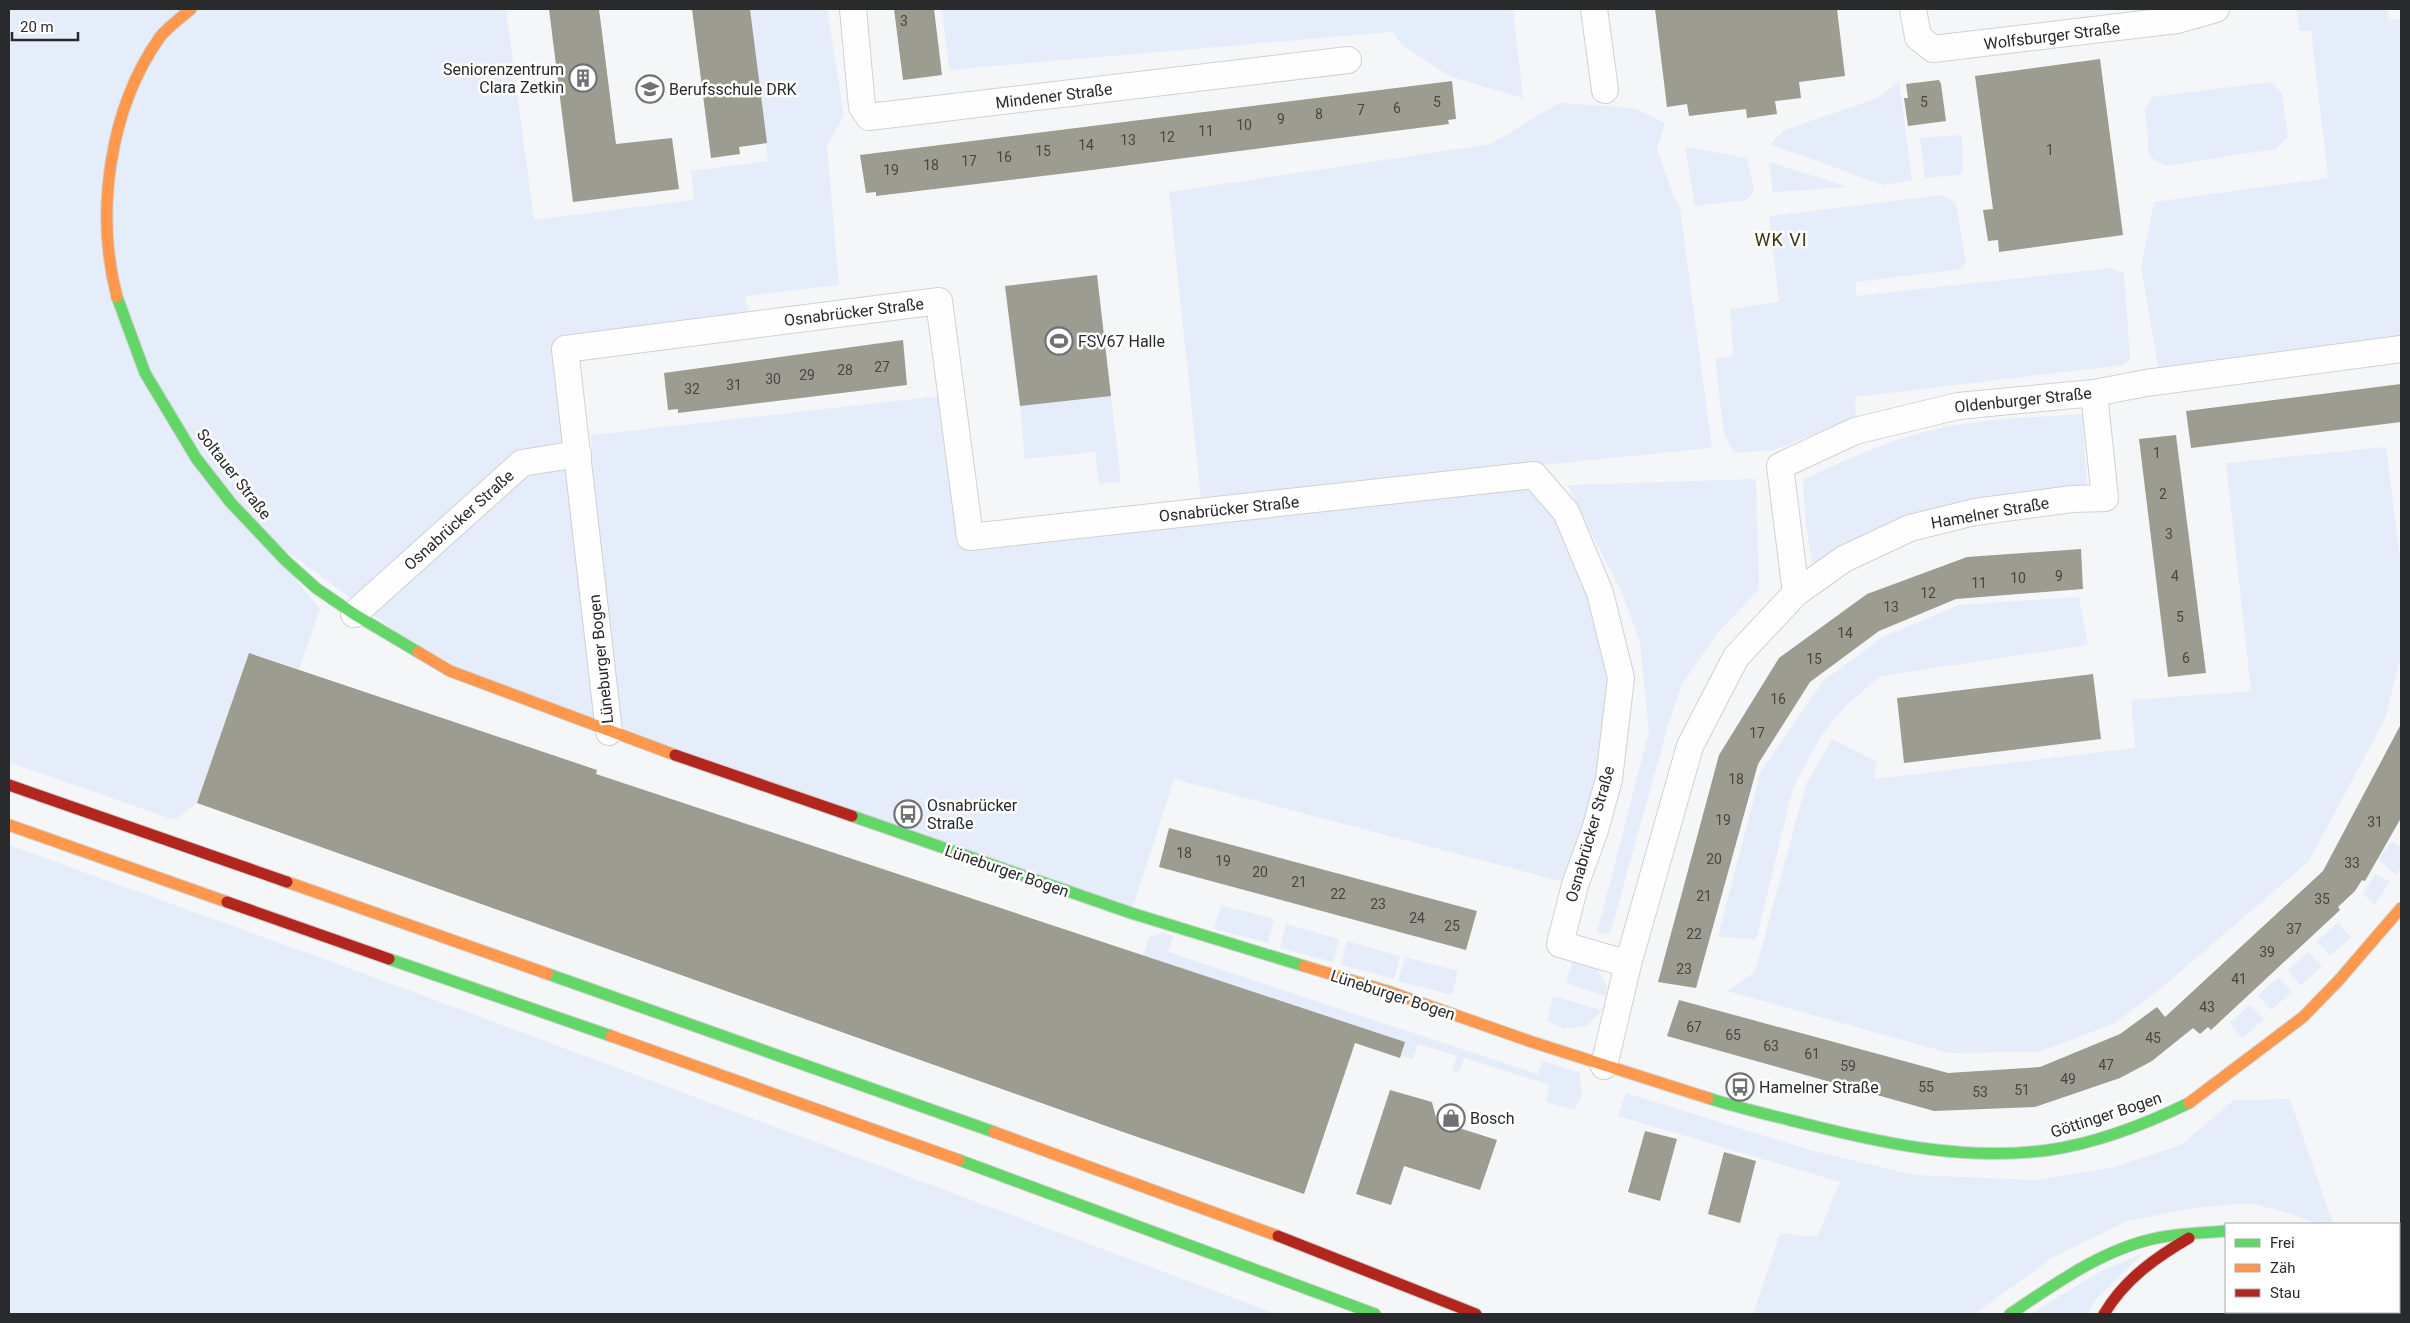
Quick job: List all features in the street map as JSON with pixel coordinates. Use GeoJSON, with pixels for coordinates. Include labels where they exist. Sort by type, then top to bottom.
{"type":"FeatureCollection","features":[{"type":"Feature","properties":{"kind":"main road","name":"Soltauer Straße"},"geometry":{"type":"LineString","coordinates":[[191,9],[161,36],[138,75],[123,110],[111,168],[108,207],[108,258],[117,296],[145,373],[196,458],[231,502],[286,561],[316,588],[354,614],[450,671],[609,732]]}},
{"type":"Feature","properties":{"kind":"main road","name":"Lüneburger Bogen"},"geometry":{"type":"LineString","coordinates":[[609,732],[1071,894],[1386,991],[1604,1066]]}},
{"type":"Feature","properties":{"kind":"main road"},"geometry":{"type":"LineString","coordinates":[[9,786],[953,1117],[1206,1208],[1476,1314]]}},
{"type":"Feature","properties":{"kind":"main road"},"geometry":{"type":"LineString","coordinates":[[9,825],[890,1134],[1189,1243],[1375,1314]]}},
{"type":"Feature","properties":{"kind":"main road","name":"Göttinger Bogen"},"geometry":{"type":"LineString","coordinates":[[1604,1066],[1735,1107],[1863,1138],[1934,1151],[1984,1154],[2049,1150],[2079,1144],[2155,1119],[2196,1099],[2303,1017],[2339,980],[2401,908]]}},
{"type":"Feature","properties":{"kind":"main road"},"geometry":{"type":"LineString","coordinates":[[2010,1314],[2055,1284],[2110,1254],[2146,1240],[2164,1236],[2225,1231]]}},
{"type":"Feature","properties":{"kind":"main road"},"geometry":{"type":"LineString","coordinates":[[2104,1314],[2113,1296],[2147,1264],[2195,1235]]}},
{"type":"Feature","properties":{"kind":"street","name":"Mindener Straße"},"geometry":{"type":"LineString","coordinates":[[853,9],[862,107],[869,117],[1348,60]]}},
{"type":"Feature","properties":{"kind":"street"},"geometry":{"type":"LineString","coordinates":[[1594,9],[1605,90]]}},
{"type":"Feature","properties":{"kind":"street","name":"Wolfsburger Straße"},"geometry":{"type":"LineString","coordinates":[[1914,9],[1918,37],[1933,49],[2168,21],[2216,9]]}},
{"type":"Feature","properties":{"kind":"street","name":"Osnabrücker Straße"},"geometry":{"type":"LineString","coordinates":[[566,349],[940,301],[970,537],[1534,475],[1566,512],[1569,519],[1600,592],[1621,678],[1610,779],[1595,830],[1575,885],[1560,944],[1628,964]]}},
{"type":"Feature","properties":{"kind":"street","name":"Lüneburger Bogen"},"geometry":{"type":"LineString","coordinates":[[566,349],[609,732]]}},
{"type":"Feature","properties":{"kind":"street","name":"Oldenburger Straße"},"geometry":{"type":"LineString","coordinates":[[1796,593],[1780,466],[1855,431],[1958,406],[2094,393],[2146,384],[2401,349]]}},
{"type":"Feature","properties":{"kind":"street","name":"Hamelner Straße"},"geometry":{"type":"LineString","coordinates":[[1604,1066],[1628,964],[1690,746],[1736,657],[1796,593],[1844,559],[1910,528],[1975,512],[2104,498],[2094,393]]}},
{"type":"Feature","properties":{"kind":"street","name":"Osnabrücker Straße"},"geometry":{"type":"LineString","coordinates":[[354,614],[522,464],[578,454]]}},
{"type":"Feature","properties":{"kind":"shaded area"},"geometry":{"type":"Polygon","coordinates":[[[9,9],[506,9],[534,220],[694,200],[691,171],[768,161],[750,9],[827,9],[844,115],[827,146],[839,285],[745,296],[749,315],[558,335],[608,722],[591,435],[949,395],[970,537],[1534,475],[1569,519],[1620,683],[1575,885],[1174,779],[1131,913],[450,671],[251,525],[320,609],[299,669],[249,653],[197,803],[174,820],[9,762],[9,9]]]}},
{"type":"Feature","properties":{"kind":"shaded area"},"geometry":{"type":"Polygon","coordinates":[[[942,9],[1513,9],[1523,98],[1451,77],[1402,45],[1392,32],[949,70],[942,9]]]}},
{"type":"Feature","properties":{"kind":"shaded area"},"geometry":{"type":"Polygon","coordinates":[[[2297,9],[2387,9],[2389,20],[2401,19],[2401,336],[2159,371],[2141,267],[2154,202],[2328,178],[2311,31],[2299,31],[2297,9]]]}},
{"type":"Feature","properties":{"kind":"shaded area"},"geometry":{"type":"Polygon","coordinates":[[[1899,81],[1912,180],[1883,185],[1770,144],[1784,130],[1878,98],[1899,81]]]}},
{"type":"Feature","properties":{"kind":"shaded area"},"geometry":{"type":"Polygon","coordinates":[[[2271,82],[2282,93],[2288,137],[2275,149],[2165,166],[2149,156],[2145,110],[2152,97],[2271,82]]]}},
{"type":"Feature","properties":{"kind":"shaded area"},"geometry":{"type":"Polygon","coordinates":[[[1559,103],[1634,108],[1665,123],[1657,149],[1672,192],[1680,208],[1712,448],[1201,499],[1169,192],[1491,144],[1559,103]]]}},
{"type":"Feature","properties":{"kind":"shaded area"},"geometry":{"type":"Polygon","coordinates":[[[1962,135],[1963,174],[1925,178],[1920,138],[1962,135]]]}},
{"type":"Feature","properties":{"kind":"shaded area"},"geometry":{"type":"Polygon","coordinates":[[[1685,147],[1747,158],[1754,191],[1746,200],[1695,206],[1685,147]]]}},
{"type":"Feature","properties":{"kind":"shaded area"},"geometry":{"type":"Polygon","coordinates":[[[1769,162],[1848,187],[1773,192],[1769,162]]]}},
{"type":"Feature","properties":{"kind":"shaded area"},"geometry":{"type":"Polygon","coordinates":[[[1942,195],[1956,203],[1966,263],[1961,269],[1856,282],[1856,296],[2111,268],[2124,273],[2130,359],[2123,365],[1855,397],[1856,417],[1774,450],[1734,453],[1724,434],[1715,359],[1733,356],[1730,309],[1779,302],[1769,216],[1942,195]]]}},
{"type":"Feature","properties":{"kind":"shaded area"},"geometry":{"type":"Polygon","coordinates":[[[1111,396],[1121,482],[1099,484],[1095,452],[1025,459],[1020,406],[1111,396]]]}},
{"type":"Feature","properties":{"kind":"shaded area"},"geometry":{"type":"Polygon","coordinates":[[[2082,414],[2087,489],[1917,512],[1872,530],[1812,564],[1806,524],[1803,480],[1879,447],[1937,429],[1988,421],[2082,414]]]}},
{"type":"Feature","properties":{"kind":"shaded area"},"geometry":{"type":"Polygon","coordinates":[[[2386,447],[2401,567],[2401,655],[2385,719],[2309,861],[2158,991],[2113,1024],[2038,1052],[1949,1053],[1727,991],[1755,972],[1806,784],[1832,739],[1877,762],[1874,779],[2135,748],[2131,700],[2251,691],[2226,463],[2386,447]]]}},
{"type":"Feature","properties":{"kind":"shaded area"},"geometry":{"type":"Polygon","coordinates":[[[1756,479],[1759,589],[1716,635],[1682,684],[1669,722],[1610,934],[1597,933],[1649,731],[1640,643],[1622,592],[1568,485],[1756,479]]]}},
{"type":"Feature","properties":{"kind":"shaded area"},"geometry":{"type":"Polygon","coordinates":[[[2079,597],[2088,645],[1881,676],[1846,705],[1821,736],[1793,788],[1756,940],[1718,936],[1761,771],[1824,680],[1883,637],[1959,605],[2079,597]]]}},
{"type":"Feature","properties":{"kind":"shaded area"},"geometry":{"type":"Polygon","coordinates":[[[2392,841],[2401,847],[2401,867],[2396,875],[2378,859],[2392,841]]]}},
{"type":"Feature","properties":{"kind":"shaded area"},"geometry":{"type":"Polygon","coordinates":[[[9,845],[365,974],[1277,1314],[9,1314],[9,845]]]}},
{"type":"Feature","properties":{"kind":"shaded area"},"geometry":{"type":"Polygon","coordinates":[[[2375,874],[2390,882],[2375,904],[2363,894],[2375,874]]]}},
{"type":"Feature","properties":{"kind":"shaded area"},"geometry":{"type":"Polygon","coordinates":[[[1221,905],[1274,919],[1268,943],[1214,929],[1221,905]]]}},
{"type":"Feature","properties":{"kind":"shaded area"},"geometry":{"type":"Polygon","coordinates":[[[2338,923],[2351,937],[2330,956],[2317,941],[2338,923]]]}},
{"type":"Feature","properties":{"kind":"shaded area"},"geometry":{"type":"Polygon","coordinates":[[[1286,924],[1339,939],[1333,962],[1280,948],[1286,924]]]}},
{"type":"Feature","properties":{"kind":"shaded area"},"geometry":{"type":"Polygon","coordinates":[[[1162,933],[1173,936],[1168,952],[1538,1074],[1543,1061],[1579,1072],[1582,1095],[1574,1110],[1546,1102],[1550,1085],[1464,1058],[1459,1073],[1452,1071],[1457,1056],[1418,1044],[1413,1059],[1401,1056],[1405,1042],[1149,957],[1140,967],[1149,937],[1162,933]]]}},
{"type":"Feature","properties":{"kind":"shaded area"},"geometry":{"type":"Polygon","coordinates":[[[1347,941],[1400,956],[1394,979],[1341,965],[1347,941]]]}},
{"type":"Feature","properties":{"kind":"shaded area"},"geometry":{"type":"Polygon","coordinates":[[[2308,952],[2322,966],[2301,985],[2288,970],[2308,952]]]}},
{"type":"Feature","properties":{"kind":"shaded area"},"geometry":{"type":"Polygon","coordinates":[[[1405,957],[1458,971],[1452,995],[1398,981],[1405,957]]]}},
{"type":"Feature","properties":{"kind":"shaded area"},"geometry":{"type":"Polygon","coordinates":[[[1573,959],[1596,967],[1607,987],[1606,996],[1566,983],[1573,959]]]}},
{"type":"Feature","properties":{"kind":"shaded area"},"geometry":{"type":"Polygon","coordinates":[[[2279,977],[2292,992],[2271,1010],[2258,995],[2279,977]]]}},
{"type":"Feature","properties":{"kind":"shaded area"},"geometry":{"type":"Polygon","coordinates":[[[1553,996],[1602,1010],[1586,1027],[1564,1028],[1547,1021],[1553,996]]]}},
{"type":"Feature","properties":{"kind":"shaded area"},"geometry":{"type":"Polygon","coordinates":[[[2250,1005],[2264,1019],[2242,1038],[2230,1023],[2250,1005]]]}},
{"type":"Feature","properties":{"kind":"shaded area"},"geometry":{"type":"Polygon","coordinates":[[[1626,1093],[1810,1150],[1914,1175],[2036,1180],[2110,1168],[2181,1145],[2234,1100],[2290,1099],[2333,1223],[2315,1223],[2288,1213],[2250,1203],[2194,1208],[2127,1221],[2052,1258],[1975,1314],[1753,1314],[1780,1233],[1817,1237],[1840,1182],[1618,1116],[1626,1093]]]}},
{"type":"Feature","properties":{"kind":"shaded area"},"geometry":{"type":"Polygon","coordinates":[[[2144,1253],[2097,1298],[2087,1314],[2030,1314],[2103,1270],[2144,1253]]]}},
{"type":"Feature","properties":{"kind":"building","name":"Seniorenzentrum Clara Zetkin"},"geometry":{"type":"Polygon","coordinates":[[[549,9],[599,9],[616,144],[672,138],[679,189],[573,202],[549,9]]]}},
{"type":"Feature","properties":{"kind":"building"},"geometry":{"type":"Polygon","coordinates":[[[692,9],[750,9],[767,143],[739,147],[740,154],[711,158],[692,9]]]}},
{"type":"Feature","properties":{"kind":"building"},"geometry":{"type":"Polygon","coordinates":[[[894,9],[934,9],[942,75],[903,80],[894,9]]]}},
{"type":"Feature","properties":{"kind":"building"},"geometry":{"type":"Polygon","coordinates":[[[1655,9],[1837,9],[1845,76],[1799,82],[1801,98],[1775,101],[1777,114],[1747,118],[1746,109],[1689,116],[1687,104],[1667,107],[1655,9]]]}},
{"type":"Feature","properties":{"kind":"building"},"geometry":{"type":"Polygon","coordinates":[[[2100,59],[2123,235],[1999,252],[1998,240],[1988,241],[1983,210],[1993,209],[1975,76],[2100,59]]]}},
{"type":"Feature","properties":{"kind":"building"},"geometry":{"type":"Polygon","coordinates":[[[1939,80],[1946,121],[1908,126],[1904,98],[1908,98],[1906,84],[1939,80]]]}},
{"type":"Feature","properties":{"kind":"building"},"geometry":{"type":"Polygon","coordinates":[[[1452,81],[1456,119],[1448,120],[1449,124],[1092,170],[876,196],[876,192],[866,193],[860,155],[1452,81]]]}},
{"type":"Feature","properties":{"kind":"building","name":"FSV67 Halle"},"geometry":{"type":"Polygon","coordinates":[[[1097,275],[1111,396],[1020,406],[1005,286],[1097,275]]]}},
{"type":"Feature","properties":{"kind":"building"},"geometry":{"type":"Polygon","coordinates":[[[903,340],[907,385],[678,413],[678,409],[668,410],[664,373],[903,340]]]}},
{"type":"Feature","properties":{"kind":"building"},"geometry":{"type":"Polygon","coordinates":[[[2401,384],[2401,422],[2191,448],[2186,411],[2401,384]]]}},
{"type":"Feature","properties":{"kind":"building"},"geometry":{"type":"Polygon","coordinates":[[[2176,435],[2206,673],[2168,677],[2139,439],[2176,435]]]}},
{"type":"Feature","properties":{"kind":"building"},"geometry":{"type":"Polygon","coordinates":[[[2081,549],[2083,589],[1956,599],[1879,631],[1810,682],[1758,764],[1696,988],[1658,982],[1719,755],[1779,658],[1867,594],[1967,557],[2081,549]]]}},
{"type":"Feature","properties":{"kind":"building"},"geometry":{"type":"Polygon","coordinates":[[[249,653],[597,770],[596,774],[1405,1042],[1400,1058],[1355,1043],[1304,1194],[1123,1132],[197,803],[249,653]]]}},
{"type":"Feature","properties":{"kind":"building"},"geometry":{"type":"Polygon","coordinates":[[[2093,674],[2101,739],[1904,763],[1897,698],[2093,674]]]}},
{"type":"Feature","properties":{"kind":"building"},"geometry":{"type":"Polygon","coordinates":[[[2401,724],[2401,818],[2365,881],[2362,880],[2355,891],[2338,907],[2340,910],[2211,1030],[2208,1027],[2200,1034],[2193,1028],[2152,1061],[2120,1078],[2035,1107],[1934,1111],[1667,1036],[1679,1000],[1948,1073],[2040,1067],[2120,1034],[2157,1007],[2165,1017],[2323,871],[2401,724]]]}},
{"type":"Feature","properties":{"kind":"building"},"geometry":{"type":"Polygon","coordinates":[[[1169,828],[1477,911],[1466,950],[1159,867],[1169,828]]]}},
{"type":"Feature","properties":{"kind":"building"},"geometry":{"type":"Polygon","coordinates":[[[1390,1090],[1432,1102],[1437,1121],[1497,1140],[1480,1190],[1404,1166],[1391,1205],[1356,1194],[1390,1090]]]}},
{"type":"Feature","properties":{"kind":"building"},"geometry":{"type":"Polygon","coordinates":[[[1645,1131],[1677,1139],[1660,1201],[1628,1192],[1645,1131]]]}},
{"type":"Feature","properties":{"kind":"building"},"geometry":{"type":"Polygon","coordinates":[[[1724,1152],[1756,1161],[1740,1223],[1708,1214],[1724,1152]]]}},
{"type":"Feature","properties":{"kind":"traffic: fast"},"geometry":{"type":"LineString","coordinates":[[117,297],[145,373],[196,458],[231,503],[286,561],[316,588],[354,614],[418,652]]}},
{"type":"Feature","properties":{"kind":"traffic: fast"},"geometry":{"type":"LineString","coordinates":[[852,816],[1131,913],[1304,966]]}},
{"type":"Feature","properties":{"kind":"traffic: fast"},"geometry":{"type":"LineString","coordinates":[[389,959],[611,1036]]}},
{"type":"Feature","properties":{"kind":"traffic: fast"},"geometry":{"type":"LineString","coordinates":[[548,974],[994,1132]]}},
{"type":"Feature","properties":{"kind":"traffic: fast"},"geometry":{"type":"LineString","coordinates":[[1708,1098],[1760,1113],[1901,1145],[1989,1154],[2049,1150],[2085,1143],[2138,1125],[2189,1103]]}},
{"type":"Feature","properties":{"kind":"traffic: fast"},"geometry":{"type":"LineString","coordinates":[[959,1160],[1375,1314]]}},
{"type":"Feature","properties":{"kind":"traffic: fast"},"geometry":{"type":"LineString","coordinates":[[2010,1314],[2080,1269],[2118,1250],[2165,1236],[2225,1231]]}},
{"type":"Feature","properties":{"kind":"traffic: slow"},"geometry":{"type":"LineString","coordinates":[[117,297],[110,265],[107,197],[111,162],[118,129],[129,96],[143,65],[160,37],[191,9]]}},
{"type":"Feature","properties":{"kind":"traffic: slow"},"geometry":{"type":"LineString","coordinates":[[418,652],[450,671],[675,755]]}},
{"type":"Feature","properties":{"kind":"traffic: slow"},"geometry":{"type":"LineString","coordinates":[[9,825],[227,902]]}},
{"type":"Feature","properties":{"kind":"traffic: slow"},"geometry":{"type":"LineString","coordinates":[[287,882],[548,974]]}},
{"type":"Feature","properties":{"kind":"traffic: slow"},"geometry":{"type":"LineString","coordinates":[[2189,1103],[2303,1017],[2339,980],[2401,908]]}},
{"type":"Feature","properties":{"kind":"traffic: slow"},"geometry":{"type":"LineString","coordinates":[[1304,966],[1387,991],[1529,1041],[1708,1098]]}},
{"type":"Feature","properties":{"kind":"traffic: slow"},"geometry":{"type":"LineString","coordinates":[[611,1036],[959,1160]]}},
{"type":"Feature","properties":{"kind":"traffic: slow"},"geometry":{"type":"LineString","coordinates":[[994,1132],[1278,1236]]}},
{"type":"Feature","properties":{"kind":"traffic: jam"},"geometry":{"type":"LineString","coordinates":[[675,755],[852,816]]}},
{"type":"Feature","properties":{"kind":"traffic: jam"},"geometry":{"type":"LineString","coordinates":[[9,785],[287,882]]}},
{"type":"Feature","properties":{"kind":"traffic: jam"},"geometry":{"type":"LineString","coordinates":[[227,902],[389,959]]}},
{"type":"Feature","properties":{"kind":"traffic: jam"},"geometry":{"type":"LineString","coordinates":[[1278,1236],[1476,1314]]}},
{"type":"Feature","properties":{"kind":"traffic: jam"},"geometry":{"type":"LineString","coordinates":[[2104,1314],[2121,1290],[2142,1270],[2164,1253],[2189,1238]]}},
{"type":"Feature","properties":{"kind":"place","name":"Seniorenzentrum Clara Zetkin"},"geometry":{"type":"Point","coordinates":[583,78]}},
{"type":"Feature","properties":{"kind":"place","name":"Berufsschule DRK"},"geometry":{"type":"Point","coordinates":[650,89]}},
{"type":"Feature","properties":{"kind":"place","name":"FSV67 Halle"},"geometry":{"type":"Point","coordinates":[1059,341]}},
{"type":"Feature","properties":{"kind":"place","name":"Osnabrücker Straße"},"geometry":{"type":"Point","coordinates":[908,814]}},
{"type":"Feature","properties":{"kind":"place","name":"Hamelner Straße"},"geometry":{"type":"Point","coordinates":[1740,1087]}},
{"type":"Feature","properties":{"kind":"place","name":"Bosch"},"geometry":{"type":"Point","coordinates":[1451,1118]}},
{"type":"Feature","properties":{"kind":"district","name":"WK VI"},"geometry":{"type":"Point","coordinates":[1781,239]}}]}
